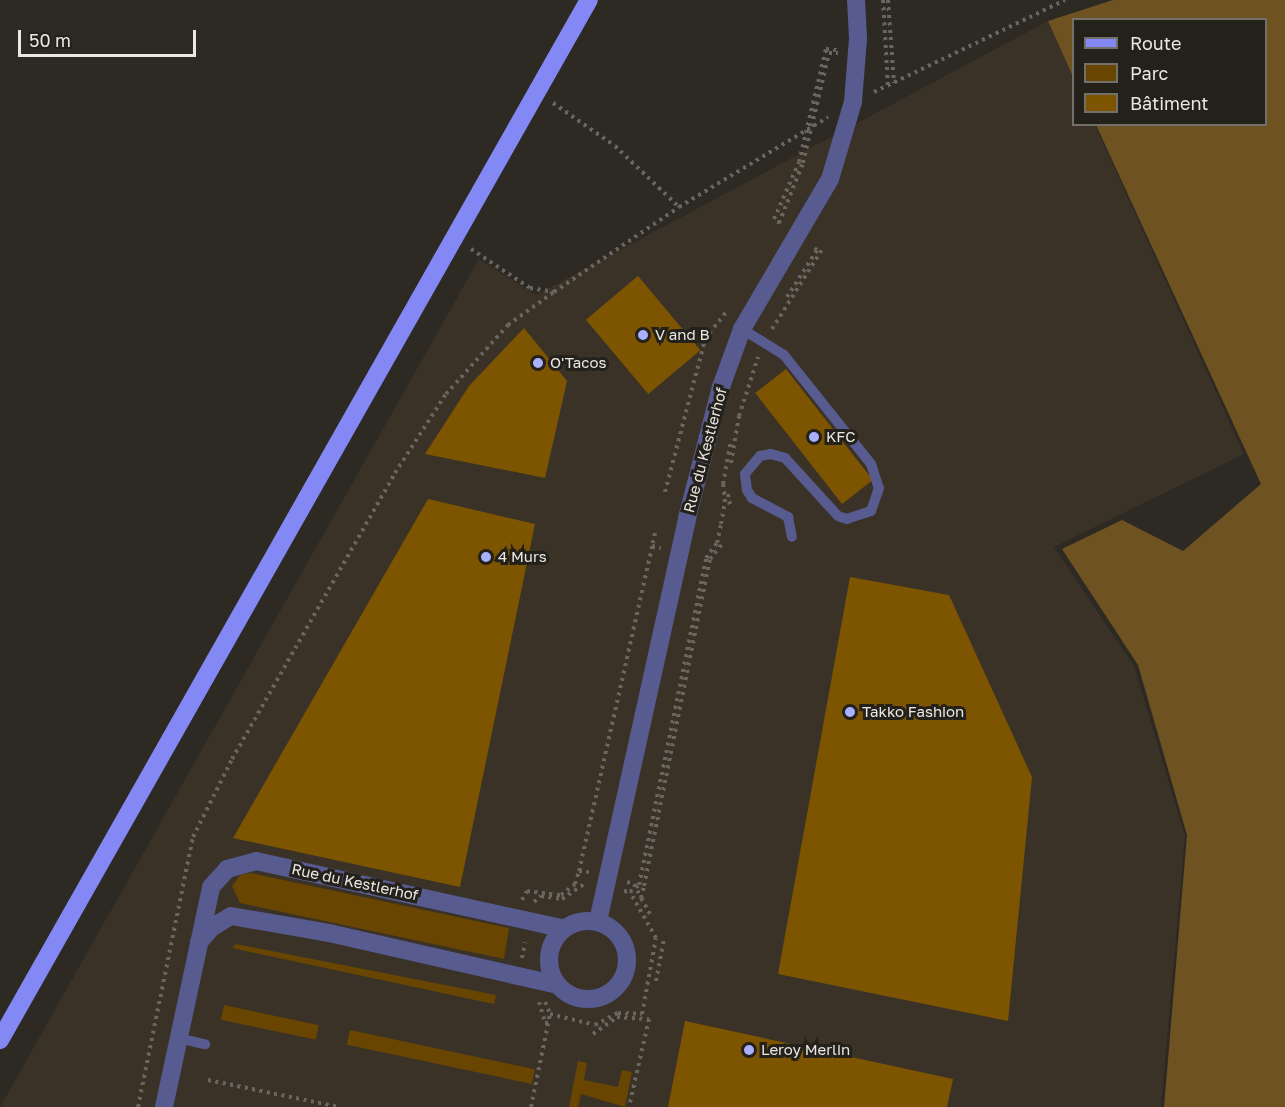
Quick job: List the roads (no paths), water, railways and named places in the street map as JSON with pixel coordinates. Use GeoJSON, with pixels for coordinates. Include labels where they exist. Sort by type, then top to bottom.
{"type":"FeatureCollection","features":[{"type":"Feature","properties":{"kind":"main road"},"geometry":{"type":"LineString","coordinates":[[0,1040],[539,93],[589,0]]}},
{"type":"Feature","properties":{"kind":"street","name":"Rue du Kestlerhof"},"geometry":{"type":"LineString","coordinates":[[598,921],[687,519],[721,387],[742,328],[830,179],[853,102],[858,39],[856,0]]}},
{"type":"Feature","properties":{"kind":"street","name":"Rue du Kestlerhof"},"geometry":{"type":"LineString","coordinates":[[164,1107],[211,887],[227,868],[256,861],[526,911],[564,929]]}},
{"type":"Feature","properties":{"kind":"street"},"geometry":{"type":"LineString","coordinates":[[198,944],[211,928],[231,916],[558,985]]}},
{"type":"Feature","properties":{"kind":"street"},"geometry":{"type":"LineString","coordinates":[[598,921],[622,940],[627,952],[623,978],[616,988],[592,999],[567,993],[558,985],[549,962],[555,938],[574,923],[598,921]]}},
{"type":"Feature","properties":{"kind":"lane"},"geometry":{"type":"LineString","coordinates":[[742,328],[784,355],[871,464],[879,488],[872,511],[847,519],[838,516],[784,458],[771,454],[760,456],[745,474],[747,490],[752,498],[788,517],[792,537]]}},
{"type":"Feature","properties":{"kind":"lane"},"geometry":{"type":"LineString","coordinates":[[178,1038],[205,1044]]}},
{"type":"Feature","properties":{"kind":"place","name":"V and B"},"geometry":{"type":"Point","coordinates":[643,335]}},
{"type":"Feature","properties":{"kind":"place","name":"O'Tacos"},"geometry":{"type":"Point","coordinates":[538,363]}},
{"type":"Feature","properties":{"kind":"place","name":"KFC"},"geometry":{"type":"Point","coordinates":[814,437]}},
{"type":"Feature","properties":{"kind":"place","name":"4 Murs"},"geometry":{"type":"Point","coordinates":[486,557]}},
{"type":"Feature","properties":{"kind":"place","name":"Takko Fashion"},"geometry":{"type":"Point","coordinates":[850,712]}},
{"type":"Feature","properties":{"kind":"place","name":"Leroy Merlin"},"geometry":{"type":"Point","coordinates":[749,1050]}}]}
